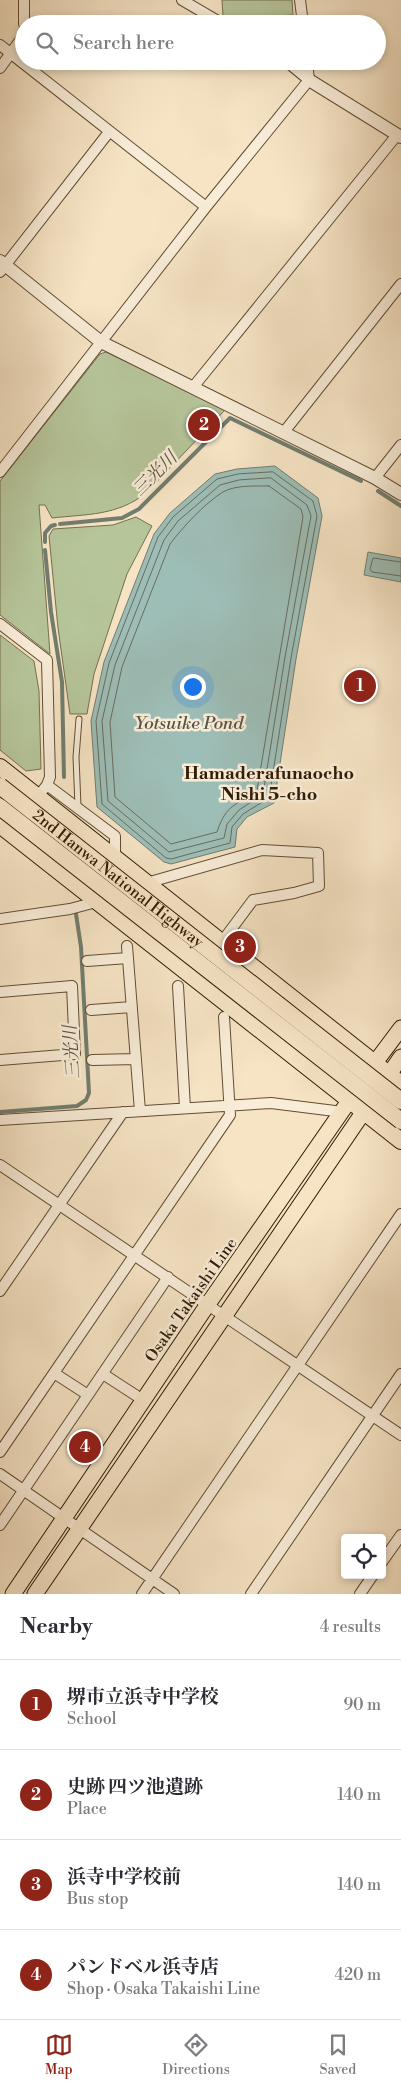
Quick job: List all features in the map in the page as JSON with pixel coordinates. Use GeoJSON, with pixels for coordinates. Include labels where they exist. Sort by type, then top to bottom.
{"type":"FeatureCollection","features":[{"type":"Feature","properties":{"kind":"highway"},"geometry":{"type":"LineString","coordinates":[[0,767],[42,791],[145,883],[395,1079]]}},
{"type":"Feature","properties":{"kind":"highway","name":"2nd Hanwa National Highway"},"geometry":{"type":"LineString","coordinates":[[0,786],[401,1101]]}},
{"type":"Feature","properties":{"kind":"highway","name":"2nd Hanwa National Highway"},"geometry":{"type":"LineString","coordinates":[[0,807],[401,1121]]}},
{"type":"Feature","properties":{"kind":"highway"},"geometry":{"type":"LineString","coordinates":[[0,825],[98,901],[347,1106],[364,1112],[401,1141]]}},
{"type":"Feature","properties":{"kind":"main road","name":"Osaka Takaishi Line"},"geometry":{"type":"LineString","coordinates":[[13,1594],[208,1304],[347,1106],[374,1063],[401,1028]]}},
{"type":"Feature","properties":{"kind":"main road"},"geometry":{"type":"LineString","coordinates":[[35,1594],[224,1314],[364,1112],[395,1079],[401,1057]]}},
{"type":"Feature","properties":{"kind":"street"},"geometry":{"type":"LineString","coordinates":[[24,0],[24,15]]}},
{"type":"Feature","properties":{"kind":"street"},"geometry":{"type":"LineString","coordinates":[[182,0],[207,15]]}},
{"type":"Feature","properties":{"kind":"street"},"geometry":{"type":"LineString","coordinates":[[300,0],[302,15]]}},
{"type":"Feature","properties":{"kind":"street"},"geometry":{"type":"LineString","coordinates":[[0,45],[15,58]]}},
{"type":"Feature","properties":{"kind":"street"},"geometry":{"type":"LineString","coordinates":[[0,68],[15,47]]}},
{"type":"Feature","properties":{"kind":"street"},"geometry":{"type":"LineString","coordinates":[[30,70],[206,207]]}},
{"type":"Feature","properties":{"kind":"street"},"geometry":{"type":"LineString","coordinates":[[194,386],[399,136],[308,80],[296,70]]}},
{"type":"Feature","properties":{"kind":"street"},"geometry":{"type":"LineString","coordinates":[[0,472],[206,207],[308,80],[307,70]]}},
{"type":"Feature","properties":{"kind":"street"},"geometry":{"type":"LineString","coordinates":[[109,132],[2,266],[101,342],[194,386],[375,478],[401,494]]}},
{"type":"Feature","properties":{"kind":"street"},"geometry":{"type":"LineString","coordinates":[[284,432],[401,284]]}},
{"type":"Feature","properties":{"kind":"street"},"geometry":{"type":"LineString","coordinates":[[375,478],[401,445]]}},
{"type":"Feature","properties":{"kind":"street"},"geometry":{"type":"LineString","coordinates":[[0,624],[47,660],[50,777],[42,791],[78,806],[115,836],[115,858]]}},
{"type":"Feature","properties":{"kind":"street"},"geometry":{"type":"LineString","coordinates":[[0,919],[70,910],[145,883],[262,850],[318,853],[319,886],[294,894],[253,900],[221,943]]}},
{"type":"Feature","properties":{"kind":"street"},"geometry":{"type":"LineString","coordinates":[[128,946],[140,1111]]}},
{"type":"Feature","properties":{"kind":"street"},"geometry":{"type":"LineString","coordinates":[[87,962],[128,958]]}},
{"type":"Feature","properties":{"kind":"street"},"geometry":{"type":"LineString","coordinates":[[0,992],[72,986],[75,1054],[0,1060]]}},
{"type":"Feature","properties":{"kind":"street"},"geometry":{"type":"LineString","coordinates":[[178,986],[185,1108]]}},
{"type":"Feature","properties":{"kind":"street"},"geometry":{"type":"LineString","coordinates":[[91,1010],[132,1007]]}},
{"type":"Feature","properties":{"kind":"street"},"geometry":{"type":"LineString","coordinates":[[0,1452],[230,1115],[224,1017]]}},
{"type":"Feature","properties":{"kind":"street"},"geometry":{"type":"LineString","coordinates":[[92,1060],[136,1059]]}},
{"type":"Feature","properties":{"kind":"street"},"geometry":{"type":"LineString","coordinates":[[0,1120],[271,1103],[347,1106]]}},
{"type":"Feature","properties":{"kind":"street"},"geometry":{"type":"LineString","coordinates":[[0,1291],[123,1112]]}},
{"type":"Feature","properties":{"kind":"street"},"geometry":{"type":"LineString","coordinates":[[0,1165],[135,1254],[401,1435]]}},
{"type":"Feature","properties":{"kind":"street"},"geometry":{"type":"LineString","coordinates":[[142,1594],[300,1366],[401,1214]]}},
{"type":"Feature","properties":{"kind":"street"},"geometry":{"type":"LineString","coordinates":[[0,1525],[168,1277]]}},
{"type":"Feature","properties":{"kind":"street"},"geometry":{"type":"LineString","coordinates":[[54,1373],[88,1395]]}},
{"type":"Feature","properties":{"kind":"street"},"geometry":{"type":"LineString","coordinates":[[103,1374],[143,1400]]}},
{"type":"Feature","properties":{"kind":"street"},"geometry":{"type":"LineString","coordinates":[[252,1594],[401,1374]]}},
{"type":"Feature","properties":{"kind":"street"},"geometry":{"type":"LineString","coordinates":[[0,1474],[174,1594]]}},
{"type":"Feature","properties":{"kind":"street"},"geometry":{"type":"LineString","coordinates":[[386,1556],[401,1535]]}},
{"type":"Feature","properties":{"kind":"street"},"geometry":{"type":"LineString","coordinates":[[360,1594],[370,1579]]}},
{"type":"Feature","properties":{"kind":"lane"},"geometry":{"type":"LineString","coordinates":[[78,806],[76,757],[79,719]]}},
{"type":"Feature","properties":{"kind":"green space"},"geometry":{"type":"Polygon","coordinates":[[[222,0],[292,0],[293,15],[223,15],[222,0]]]}},
{"type":"Feature","properties":{"kind":"green space"},"geometry":{"type":"Polygon","coordinates":[[[106,352],[226,409],[146,493],[135,501],[101,513],[52,518],[45,505],[39,505],[50,654],[0,615],[0,481],[100,354],[106,352]]]}},
{"type":"Feature","properties":{"kind":"green space"},"geometry":{"type":"Polygon","coordinates":[[[136,517],[152,526],[127,574],[94,674],[87,714],[70,714],[58,628],[49,536],[53,529],[113,525],[136,517]]]}},
{"type":"Feature","properties":{"kind":"green space"},"geometry":{"type":"Polygon","coordinates":[[[0,635],[34,661],[39,691],[41,769],[26,771],[0,750],[0,635]]]}},
{"type":"Feature","properties":{"kind":"water","name":"Yotsuike Pond"},"geometry":{"type":"Polygon","coordinates":[[[275,466],[318,498],[322,516],[296,659],[274,803],[247,817],[237,829],[235,847],[171,864],[164,862],[97,807],[91,721],[104,662],[154,534],[170,513],[215,474],[237,469],[275,466]]]}},
{"type":"Feature","properties":{"kind":"water"},"geometry":{"type":"Polygon","coordinates":[[[368,552],[401,558],[401,582],[364,575],[368,552]]]}},
{"type":"Feature","properties":{"kind":"waterway","name":"三光川"},"geometry":{"type":"LineString","coordinates":[[60,524],[122,518],[139,509],[230,418],[361,481]]}},
{"type":"Feature","properties":{"kind":"waterway","name":"三光川"},"geometry":{"type":"LineString","coordinates":[[378,491],[401,506]]}},
{"type":"Feature","properties":{"kind":"waterway","name":"三光川"},"geometry":{"type":"LineString","coordinates":[[45,542],[45,533],[51,526],[55,525]]}},
{"type":"Feature","properties":{"kind":"waterway","name":"三光川"},"geometry":{"type":"LineString","coordinates":[[45,550],[51,612],[62,682],[64,777]]}},
{"type":"Feature","properties":{"kind":"waterway","name":"三光川"},"geometry":{"type":"LineString","coordinates":[[0,1112],[77,1106],[86,1100],[89,1093],[81,947],[76,914]]}},
{"type":"Feature","properties":{"kind":"place","name":"史跡 四ツ池遺跡"},"geometry":{"type":"Point","coordinates":[204,425]}},
{"type":"Feature","properties":{"kind":"place","name":"堺市立浜寺中学校"},"geometry":{"type":"Point","coordinates":[360,686]}},
{"type":"Feature","properties":{"kind":"place","name":"浜寺中学校前"},"geometry":{"type":"Point","coordinates":[240,947]}},
{"type":"Feature","properties":{"kind":"place","name":"パンドベル浜寺店"},"geometry":{"type":"Point","coordinates":[85,1447]}},
{"type":"Feature","properties":{"kind":"district","name":"Hamaderafunaocho Nishi 5-cho"},"geometry":{"type":"Point","coordinates":[269,783]}}]}
